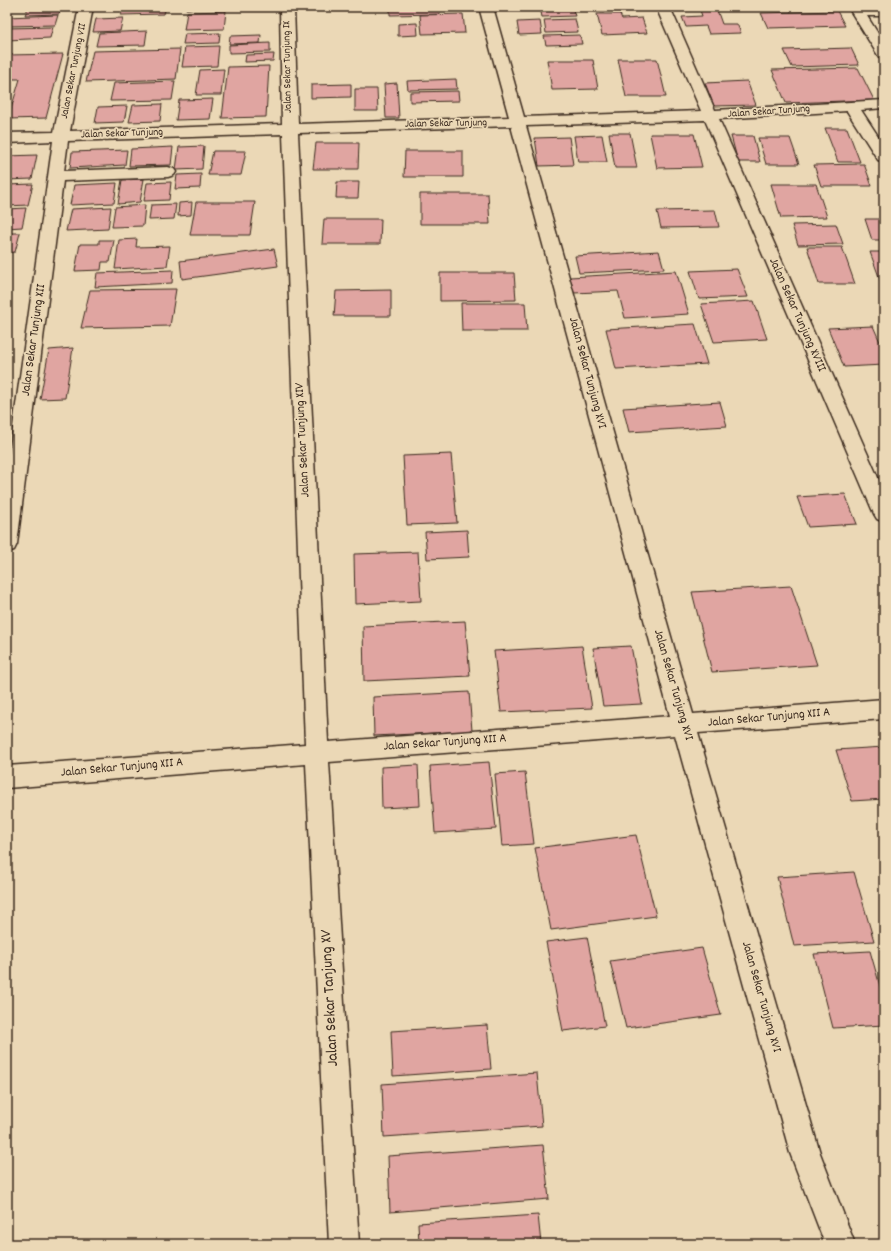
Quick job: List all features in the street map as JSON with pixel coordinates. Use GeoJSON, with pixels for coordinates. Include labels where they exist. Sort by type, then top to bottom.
{"type":"FeatureCollection","features":[{"type":"Feature","properties":{"kind":"street","name":"Jalan Sekar Tunjung VII"},"geometry":{"type":"LineString","coordinates":[[61,136],[86,7]]}},
{"type":"Feature","properties":{"kind":"street","name":"Jalan Sekar Tunjung IX"},"geometry":{"type":"LineString","coordinates":[[287,7],[290,128]]}},
{"type":"Feature","properties":{"kind":"street","name":"Jalan Sekar Tunjung XVI"},"geometry":{"type":"LineString","coordinates":[[486,7],[684,725],[805,1153],[840,1244]]}},
{"type":"Feature","properties":{"kind":"street","name":"Jalan Sekar Tunjung XVIII"},"geometry":{"type":"LineString","coordinates":[[663,7],[884,514]]}},
{"type":"Feature","properties":{"kind":"street"},"geometry":{"type":"LineString","coordinates":[[857,10],[884,12]]}},
{"type":"Feature","properties":{"kind":"street"},"geometry":{"type":"LineString","coordinates":[[857,10],[884,54]]}},
{"type":"Feature","properties":{"kind":"street","name":"Jalan Sekar Tunjung"},"geometry":{"type":"LineString","coordinates":[[7,138],[710,115],[884,104]]}},
{"type":"Feature","properties":{"kind":"street"},"geometry":{"type":"LineString","coordinates":[[851,106],[884,157]]}},
{"type":"Feature","properties":{"kind":"street","name":"Jalan Sekar Tunjung XIV"},"geometry":{"type":"LineString","coordinates":[[290,128],[317,752]]}},
{"type":"Feature","properties":{"kind":"street","name":"Jalan Sekar Tunjung XII"},"geometry":{"type":"LineString","coordinates":[[7,544],[61,136]]}},
{"type":"Feature","properties":{"kind":"street"},"geometry":{"type":"LineString","coordinates":[[56,176],[168,172]]}},
{"type":"Feature","properties":{"kind":"street","name":"Jalan Sekar Tunjung XII A"},"geometry":{"type":"LineString","coordinates":[[7,777],[884,709]]}},
{"type":"Feature","properties":{"kind":"street","name":"Jalan Sekar Tanjung XV"},"geometry":{"type":"LineString","coordinates":[[317,752],[344,1244]]}},
{"type":"Feature","properties":{"kind":"building"},"geometry":{"type":"Polygon","coordinates":[[[61,7],[59,14],[25,15],[28,8],[61,7]]]}},
{"type":"Feature","properties":{"kind":"building"},"geometry":{"type":"Polygon","coordinates":[[[123,7],[166,7],[164,14],[121,15],[123,7]]]}},
{"type":"Feature","properties":{"kind":"building"},"geometry":{"type":"Polygon","coordinates":[[[186,7],[240,7],[186,9],[186,7]]]}},
{"type":"Feature","properties":{"kind":"building"},"geometry":{"type":"Polygon","coordinates":[[[390,7],[439,7],[440,14],[390,15],[390,7]]]}},
{"type":"Feature","properties":{"kind":"building"},"geometry":{"type":"Polygon","coordinates":[[[540,7],[572,7],[575,16],[542,17],[540,7]]]}},
{"type":"Feature","properties":{"kind":"building"},"geometry":{"type":"Polygon","coordinates":[[[594,7],[616,7],[617,11],[595,12],[594,7]]]}},
{"type":"Feature","properties":{"kind":"building"},"geometry":{"type":"Polygon","coordinates":[[[699,7],[730,7],[731,10],[717,10],[722,24],[737,24],[741,33],[709,34],[706,26],[686,27],[682,17],[702,16],[699,7]]]}},
{"type":"Feature","properties":{"kind":"building"},"geometry":{"type":"Polygon","coordinates":[[[744,7],[785,7],[786,9],[745,10],[744,7]]]}},
{"type":"Feature","properties":{"kind":"building"},"geometry":{"type":"Polygon","coordinates":[[[226,11],[224,29],[184,30],[187,12],[226,11]]]}},
{"type":"Feature","properties":{"kind":"building"},"geometry":{"type":"Polygon","coordinates":[[[837,11],[845,26],[768,28],[761,13],[837,11]]]}},
{"type":"Feature","properties":{"kind":"building"},"geometry":{"type":"Polygon","coordinates":[[[463,14],[465,33],[422,34],[420,15],[463,14]]]}},
{"type":"Feature","properties":{"kind":"building"},"geometry":{"type":"Polygon","coordinates":[[[597,14],[620,14],[622,19],[642,18],[647,33],[602,35],[597,14]]]}},
{"type":"Feature","properties":{"kind":"building"},"geometry":{"type":"Polygon","coordinates":[[[58,15],[55,25],[7,26],[7,17],[58,15]]]}},
{"type":"Feature","properties":{"kind":"building"},"geometry":{"type":"Polygon","coordinates":[[[123,18],[120,31],[93,32],[96,19],[123,18]]]}},
{"type":"Feature","properties":{"kind":"building"},"geometry":{"type":"Polygon","coordinates":[[[575,19],[578,32],[546,33],[544,20],[575,19]]]}},
{"type":"Feature","properties":{"kind":"building"},"geometry":{"type":"Polygon","coordinates":[[[540,21],[542,34],[519,35],[517,22],[540,21]]]}},
{"type":"Feature","properties":{"kind":"building"},"geometry":{"type":"Polygon","coordinates":[[[417,23],[418,35],[398,36],[398,24],[417,23]]]}},
{"type":"Feature","properties":{"kind":"building"},"geometry":{"type":"Polygon","coordinates":[[[53,27],[50,38],[7,40],[7,28],[53,27]]]}},
{"type":"Feature","properties":{"kind":"building"},"geometry":{"type":"Polygon","coordinates":[[[147,31],[145,45],[96,46],[99,33],[147,31]]]}},
{"type":"Feature","properties":{"kind":"building"},"geometry":{"type":"Polygon","coordinates":[[[220,33],[219,43],[183,44],[185,34],[220,33]]]}},
{"type":"Feature","properties":{"kind":"building"},"geometry":{"type":"Polygon","coordinates":[[[261,35],[260,43],[229,44],[230,36],[261,35]]]}},
{"type":"Feature","properties":{"kind":"building"},"geometry":{"type":"Polygon","coordinates":[[[580,35],[582,44],[546,45],[544,36],[580,35]]]}},
{"type":"Feature","properties":{"kind":"building"},"geometry":{"type":"Polygon","coordinates":[[[270,43],[270,52],[229,53],[229,45],[270,43]]]}},
{"type":"Feature","properties":{"kind":"building"},"geometry":{"type":"Polygon","coordinates":[[[219,46],[217,66],[182,67],[185,47],[219,46]]]}},
{"type":"Feature","properties":{"kind":"building"},"geometry":{"type":"Polygon","coordinates":[[[851,48],[859,65],[792,67],[784,50],[851,48]]]}},
{"type":"Feature","properties":{"kind":"building"},"geometry":{"type":"Polygon","coordinates":[[[180,49],[176,79],[86,82],[93,51],[180,49]]]}},
{"type":"Feature","properties":{"kind":"building"},"geometry":{"type":"Polygon","coordinates":[[[63,54],[46,118],[8,119],[20,79],[7,79],[7,55],[63,54]]]}},
{"type":"Feature","properties":{"kind":"building"},"geometry":{"type":"Polygon","coordinates":[[[274,54],[273,61],[245,62],[246,55],[274,54]]]}},
{"type":"Feature","properties":{"kind":"building"},"geometry":{"type":"Polygon","coordinates":[[[618,59],[657,59],[666,97],[626,97],[618,59]]]}},
{"type":"Feature","properties":{"kind":"building"},"geometry":{"type":"Polygon","coordinates":[[[547,60],[593,60],[598,89],[552,90],[547,60]]]}},
{"type":"Feature","properties":{"kind":"building"},"geometry":{"type":"Polygon","coordinates":[[[269,66],[266,117],[222,118],[228,67],[269,66]]]}},
{"type":"Feature","properties":{"kind":"building"},"geometry":{"type":"Polygon","coordinates":[[[858,68],[874,100],[786,103],[772,70],[858,68]]]}},
{"type":"Feature","properties":{"kind":"building"},"geometry":{"type":"Polygon","coordinates":[[[224,69],[221,95],[196,95],[200,70],[224,69]]]}},
{"type":"Feature","properties":{"kind":"building"},"geometry":{"type":"Polygon","coordinates":[[[456,79],[457,89],[408,90],[407,81],[456,79]]]}},
{"type":"Feature","properties":{"kind":"building"},"geometry":{"type":"Polygon","coordinates":[[[175,81],[172,100],[110,101],[114,83],[175,81]]]}},
{"type":"Feature","properties":{"kind":"building"},"geometry":{"type":"Polygon","coordinates":[[[747,81],[756,105],[714,106],[705,83],[747,81]]]}},
{"type":"Feature","properties":{"kind":"building"},"geometry":{"type":"Polygon","coordinates":[[[397,83],[399,118],[386,118],[384,84],[397,83]]]}},
{"type":"Feature","properties":{"kind":"building"},"geometry":{"type":"Polygon","coordinates":[[[351,84],[351,97],[311,98],[311,85],[351,84]]]}},
{"type":"Feature","properties":{"kind":"building"},"geometry":{"type":"Polygon","coordinates":[[[355,89],[377,89],[378,111],[355,111],[355,89]]]}},
{"type":"Feature","properties":{"kind":"building"},"geometry":{"type":"Polygon","coordinates":[[[458,91],[459,101],[410,102],[410,92],[458,91]]]}},
{"type":"Feature","properties":{"kind":"building"},"geometry":{"type":"Polygon","coordinates":[[[213,99],[210,119],[176,120],[179,100],[213,99]]]}},
{"type":"Feature","properties":{"kind":"building"},"geometry":{"type":"Polygon","coordinates":[[[162,104],[160,121],[129,122],[133,105],[162,104]]]}},
{"type":"Feature","properties":{"kind":"building"},"geometry":{"type":"Polygon","coordinates":[[[127,106],[124,122],[95,123],[98,107],[127,106]]]}},
{"type":"Feature","properties":{"kind":"building"},"geometry":{"type":"Polygon","coordinates":[[[825,128],[847,128],[860,162],[838,162],[825,128]]]}},
{"type":"Feature","properties":{"kind":"building"},"geometry":{"type":"Polygon","coordinates":[[[609,133],[630,133],[637,168],[615,168],[609,133]]]}},
{"type":"Feature","properties":{"kind":"building"},"geometry":{"type":"Polygon","coordinates":[[[650,134],[694,134],[702,167],[657,168],[650,134]]]}},
{"type":"Feature","properties":{"kind":"building"},"geometry":{"type":"Polygon","coordinates":[[[602,135],[607,162],[578,162],[574,136],[602,135]]]}},
{"type":"Feature","properties":{"kind":"building"},"geometry":{"type":"Polygon","coordinates":[[[731,136],[753,136],[760,162],[738,162],[731,136]]]}},
{"type":"Feature","properties":{"kind":"building"},"geometry":{"type":"Polygon","coordinates":[[[569,137],[573,165],[539,166],[535,138],[569,137]]]}},
{"type":"Feature","properties":{"kind":"building"},"geometry":{"type":"Polygon","coordinates":[[[758,138],[790,138],[799,164],[766,164],[758,138]]]}},
{"type":"Feature","properties":{"kind":"building"},"geometry":{"type":"Polygon","coordinates":[[[316,143],[359,143],[358,169],[313,169],[316,143]]]}},
{"type":"Feature","properties":{"kind":"building"},"geometry":{"type":"Polygon","coordinates":[[[204,146],[202,169],[176,170],[179,147],[204,146]]]}},
{"type":"Feature","properties":{"kind":"building"},"geometry":{"type":"Polygon","coordinates":[[[173,147],[171,165],[129,166],[131,149],[173,147]]]}},
{"type":"Feature","properties":{"kind":"building"},"geometry":{"type":"Polygon","coordinates":[[[127,150],[125,165],[70,168],[72,152],[127,150]]]}},
{"type":"Feature","properties":{"kind":"building"},"geometry":{"type":"Polygon","coordinates":[[[213,151],[246,151],[241,175],[208,175],[213,151]]]}},
{"type":"Feature","properties":{"kind":"building"},"geometry":{"type":"Polygon","coordinates":[[[405,151],[463,151],[463,177],[404,177],[405,151]]]}},
{"type":"Feature","properties":{"kind":"building"},"geometry":{"type":"Polygon","coordinates":[[[37,155],[32,179],[7,180],[7,156],[37,155]]]}},
{"type":"Feature","properties":{"kind":"building"},"geometry":{"type":"Polygon","coordinates":[[[864,164],[872,186],[821,186],[814,165],[864,164]]]}},
{"type":"Feature","properties":{"kind":"building"},"geometry":{"type":"Polygon","coordinates":[[[201,174],[200,188],[175,189],[177,175],[201,174]]]}},
{"type":"Feature","properties":{"kind":"building"},"geometry":{"type":"Polygon","coordinates":[[[144,179],[140,202],[118,204],[122,180],[144,179]]]}},
{"type":"Feature","properties":{"kind":"building"},"geometry":{"type":"Polygon","coordinates":[[[171,182],[169,200],[144,201],[147,183],[171,182]]]}},
{"type":"Feature","properties":{"kind":"building"},"geometry":{"type":"Polygon","coordinates":[[[337,182],[359,182],[358,198],[336,198],[337,182]]]}},
{"type":"Feature","properties":{"kind":"building"},"geometry":{"type":"Polygon","coordinates":[[[117,183],[114,203],[70,205],[74,185],[117,183]]]}},
{"type":"Feature","properties":{"kind":"building"},"geometry":{"type":"Polygon","coordinates":[[[33,184],[28,205],[7,206],[7,185],[33,184]]]}},
{"type":"Feature","properties":{"kind":"building"},"geometry":{"type":"Polygon","coordinates":[[[771,184],[816,184],[827,217],[781,218],[771,184]]]}},
{"type":"Feature","properties":{"kind":"building"},"geometry":{"type":"Polygon","coordinates":[[[420,194],[488,194],[490,224],[420,224],[420,194]]]}},
{"type":"Feature","properties":{"kind":"building"},"geometry":{"type":"Polygon","coordinates":[[[192,202],[191,215],[178,216],[179,203],[192,202]]]}},
{"type":"Feature","properties":{"kind":"building"},"geometry":{"type":"Polygon","coordinates":[[[196,202],[255,202],[250,235],[190,235],[196,202]]]}},
{"type":"Feature","properties":{"kind":"building"},"geometry":{"type":"Polygon","coordinates":[[[176,204],[174,219],[149,220],[151,205],[176,204]]]}},
{"type":"Feature","properties":{"kind":"building"},"geometry":{"type":"Polygon","coordinates":[[[145,205],[143,226],[112,227],[115,207],[145,205]]]}},
{"type":"Feature","properties":{"kind":"building"},"geometry":{"type":"Polygon","coordinates":[[[111,207],[108,229],[66,231],[71,209],[111,207]]]}},
{"type":"Feature","properties":{"kind":"building"},"geometry":{"type":"Polygon","coordinates":[[[26,208],[22,227],[7,228],[7,209],[26,208]]]}},
{"type":"Feature","properties":{"kind":"building"},"geometry":{"type":"Polygon","coordinates":[[[715,210],[719,227],[661,228],[657,211],[715,210]]]}},
{"type":"Feature","properties":{"kind":"building"},"geometry":{"type":"Polygon","coordinates":[[[324,219],[381,219],[380,244],[322,244],[324,219]]]}},
{"type":"Feature","properties":{"kind":"building"},"geometry":{"type":"Polygon","coordinates":[[[865,219],[884,219],[884,240],[872,240],[865,219]]]}},
{"type":"Feature","properties":{"kind":"building"},"geometry":{"type":"Polygon","coordinates":[[[836,224],[843,244],[798,245],[792,225],[836,224]]]}},
{"type":"Feature","properties":{"kind":"building"},"geometry":{"type":"Polygon","coordinates":[[[7,233],[20,233],[15,252],[7,253],[7,233]]]}},
{"type":"Feature","properties":{"kind":"building"},"geometry":{"type":"Polygon","coordinates":[[[137,239],[136,247],[170,246],[167,266],[115,269],[119,240],[137,239]]]}},
{"type":"Feature","properties":{"kind":"building"},"geometry":{"type":"Polygon","coordinates":[[[99,240],[114,240],[110,262],[102,262],[101,270],[75,271],[80,244],[99,244],[99,240]]]}},
{"type":"Feature","properties":{"kind":"building"},"geometry":{"type":"Polygon","coordinates":[[[807,247],[842,247],[855,284],[819,284],[807,247]]]}},
{"type":"Feature","properties":{"kind":"building"},"geometry":{"type":"Polygon","coordinates":[[[274,249],[278,266],[182,279],[180,261],[274,249]]]}},
{"type":"Feature","properties":{"kind":"building"},"geometry":{"type":"Polygon","coordinates":[[[659,251],[664,269],[579,273],[575,256],[659,251]]]}},
{"type":"Feature","properties":{"kind":"building"},"geometry":{"type":"Polygon","coordinates":[[[870,252],[884,252],[884,285],[882,285],[870,252]]]}},
{"type":"Feature","properties":{"kind":"building"},"geometry":{"type":"Polygon","coordinates":[[[737,269],[748,297],[699,299],[690,271],[737,269]]]}},
{"type":"Feature","properties":{"kind":"building"},"geometry":{"type":"Polygon","coordinates":[[[173,270],[172,283],[95,287],[97,273],[173,270]]]}},
{"type":"Feature","properties":{"kind":"building"},"geometry":{"type":"Polygon","coordinates":[[[676,271],[689,314],[625,318],[618,291],[574,293],[570,277],[676,271]]]}},
{"type":"Feature","properties":{"kind":"building"},"geometry":{"type":"Polygon","coordinates":[[[440,273],[514,273],[516,300],[440,301],[440,273]]]}},
{"type":"Feature","properties":{"kind":"building"},"geometry":{"type":"Polygon","coordinates":[[[176,289],[170,326],[81,328],[90,290],[176,289]]]}},
{"type":"Feature","properties":{"kind":"building"},"geometry":{"type":"Polygon","coordinates":[[[391,290],[391,316],[334,316],[336,291],[391,290]]]}},
{"type":"Feature","properties":{"kind":"building"},"geometry":{"type":"Polygon","coordinates":[[[754,301],[767,339],[714,342],[701,304],[754,301]]]}},
{"type":"Feature","properties":{"kind":"building"},"geometry":{"type":"Polygon","coordinates":[[[461,303],[525,303],[527,331],[462,331],[461,303]]]}},
{"type":"Feature","properties":{"kind":"building"},"geometry":{"type":"Polygon","coordinates":[[[695,324],[707,364],[616,369],[606,329],[695,324]]]}},
{"type":"Feature","properties":{"kind":"building"},"geometry":{"type":"Polygon","coordinates":[[[873,326],[884,351],[884,365],[844,367],[828,328],[873,326]]]}},
{"type":"Feature","properties":{"kind":"building"},"geometry":{"type":"Polygon","coordinates":[[[73,348],[65,398],[40,399],[49,350],[73,348]]]}},
{"type":"Feature","properties":{"kind":"building"},"geometry":{"type":"Polygon","coordinates":[[[720,402],[727,426],[629,432],[623,408],[720,402]]]}},
{"type":"Feature","properties":{"kind":"building"},"geometry":{"type":"Polygon","coordinates":[[[451,454],[457,523],[407,525],[403,456],[451,454]]]}},
{"type":"Feature","properties":{"kind":"building"},"geometry":{"type":"Polygon","coordinates":[[[845,494],[857,524],[808,527],[797,497],[845,494]]]}},
{"type":"Feature","properties":{"kind":"building"},"geometry":{"type":"Polygon","coordinates":[[[467,530],[469,557],[427,559],[425,532],[467,530]]]}},
{"type":"Feature","properties":{"kind":"building"},"geometry":{"type":"Polygon","coordinates":[[[418,552],[421,601],[355,604],[354,554],[418,552]]]}},
{"type":"Feature","properties":{"kind":"building"},"geometry":{"type":"Polygon","coordinates":[[[791,586],[817,665],[712,672],[692,592],[791,586]]]}},
{"type":"Feature","properties":{"kind":"building"},"geometry":{"type":"Polygon","coordinates":[[[465,621],[470,676],[364,681],[363,626],[465,621]]]}},
{"type":"Feature","properties":{"kind":"building"},"geometry":{"type":"Polygon","coordinates":[[[582,646],[592,708],[501,712],[494,651],[582,646]]]}},
{"type":"Feature","properties":{"kind":"building"},"geometry":{"type":"Polygon","coordinates":[[[631,646],[642,704],[603,706],[593,648],[631,646]]]}},
{"type":"Feature","properties":{"kind":"building"},"geometry":{"type":"Polygon","coordinates":[[[469,692],[472,731],[374,736],[373,697],[469,692]]]}},
{"type":"Feature","properties":{"kind":"building"},"geometry":{"type":"Polygon","coordinates":[[[884,747],[884,799],[852,801],[836,750],[884,747]]]}},
{"type":"Feature","properties":{"kind":"building"},"geometry":{"type":"Polygon","coordinates":[[[489,762],[496,829],[435,833],[430,766],[489,762]]]}},
{"type":"Feature","properties":{"kind":"building"},"geometry":{"type":"Polygon","coordinates":[[[418,765],[420,806],[382,808],[381,767],[418,765]]]}},
{"type":"Feature","properties":{"kind":"building"},"geometry":{"type":"Polygon","coordinates":[[[525,772],[534,844],[502,846],[495,774],[525,772]]]}},
{"type":"Feature","properties":{"kind":"building"},"geometry":{"type":"Polygon","coordinates":[[[636,835],[656,916],[551,930],[535,848],[636,835]]]}},
{"type":"Feature","properties":{"kind":"building"},"geometry":{"type":"Polygon","coordinates":[[[854,872],[874,941],[794,946],[777,877],[854,872]]]}},
{"type":"Feature","properties":{"kind":"building"},"geometry":{"type":"Polygon","coordinates":[[[587,937],[605,1026],[563,1031],[546,942],[587,937]]]}},
{"type":"Feature","properties":{"kind":"building"},"geometry":{"type":"Polygon","coordinates":[[[702,948],[721,1015],[626,1028],[610,961],[702,948]]]}},
{"type":"Feature","properties":{"kind":"building"},"geometry":{"type":"Polygon","coordinates":[[[870,951],[884,1000],[884,1025],[833,1028],[814,954],[870,951]]]}},
{"type":"Feature","properties":{"kind":"building"},"geometry":{"type":"Polygon","coordinates":[[[487,1025],[491,1069],[393,1076],[391,1031],[487,1025]]]}},
{"type":"Feature","properties":{"kind":"building"},"geometry":{"type":"Polygon","coordinates":[[[537,1073],[542,1126],[384,1137],[382,1084],[537,1073]]]}},
{"type":"Feature","properties":{"kind":"building"},"geometry":{"type":"Polygon","coordinates":[[[543,1145],[549,1199],[390,1212],[388,1156],[543,1145]]]}},
{"type":"Feature","properties":{"kind":"building"},"geometry":{"type":"Polygon","coordinates":[[[538,1215],[541,1244],[419,1244],[418,1223],[538,1215]]]}}]}
